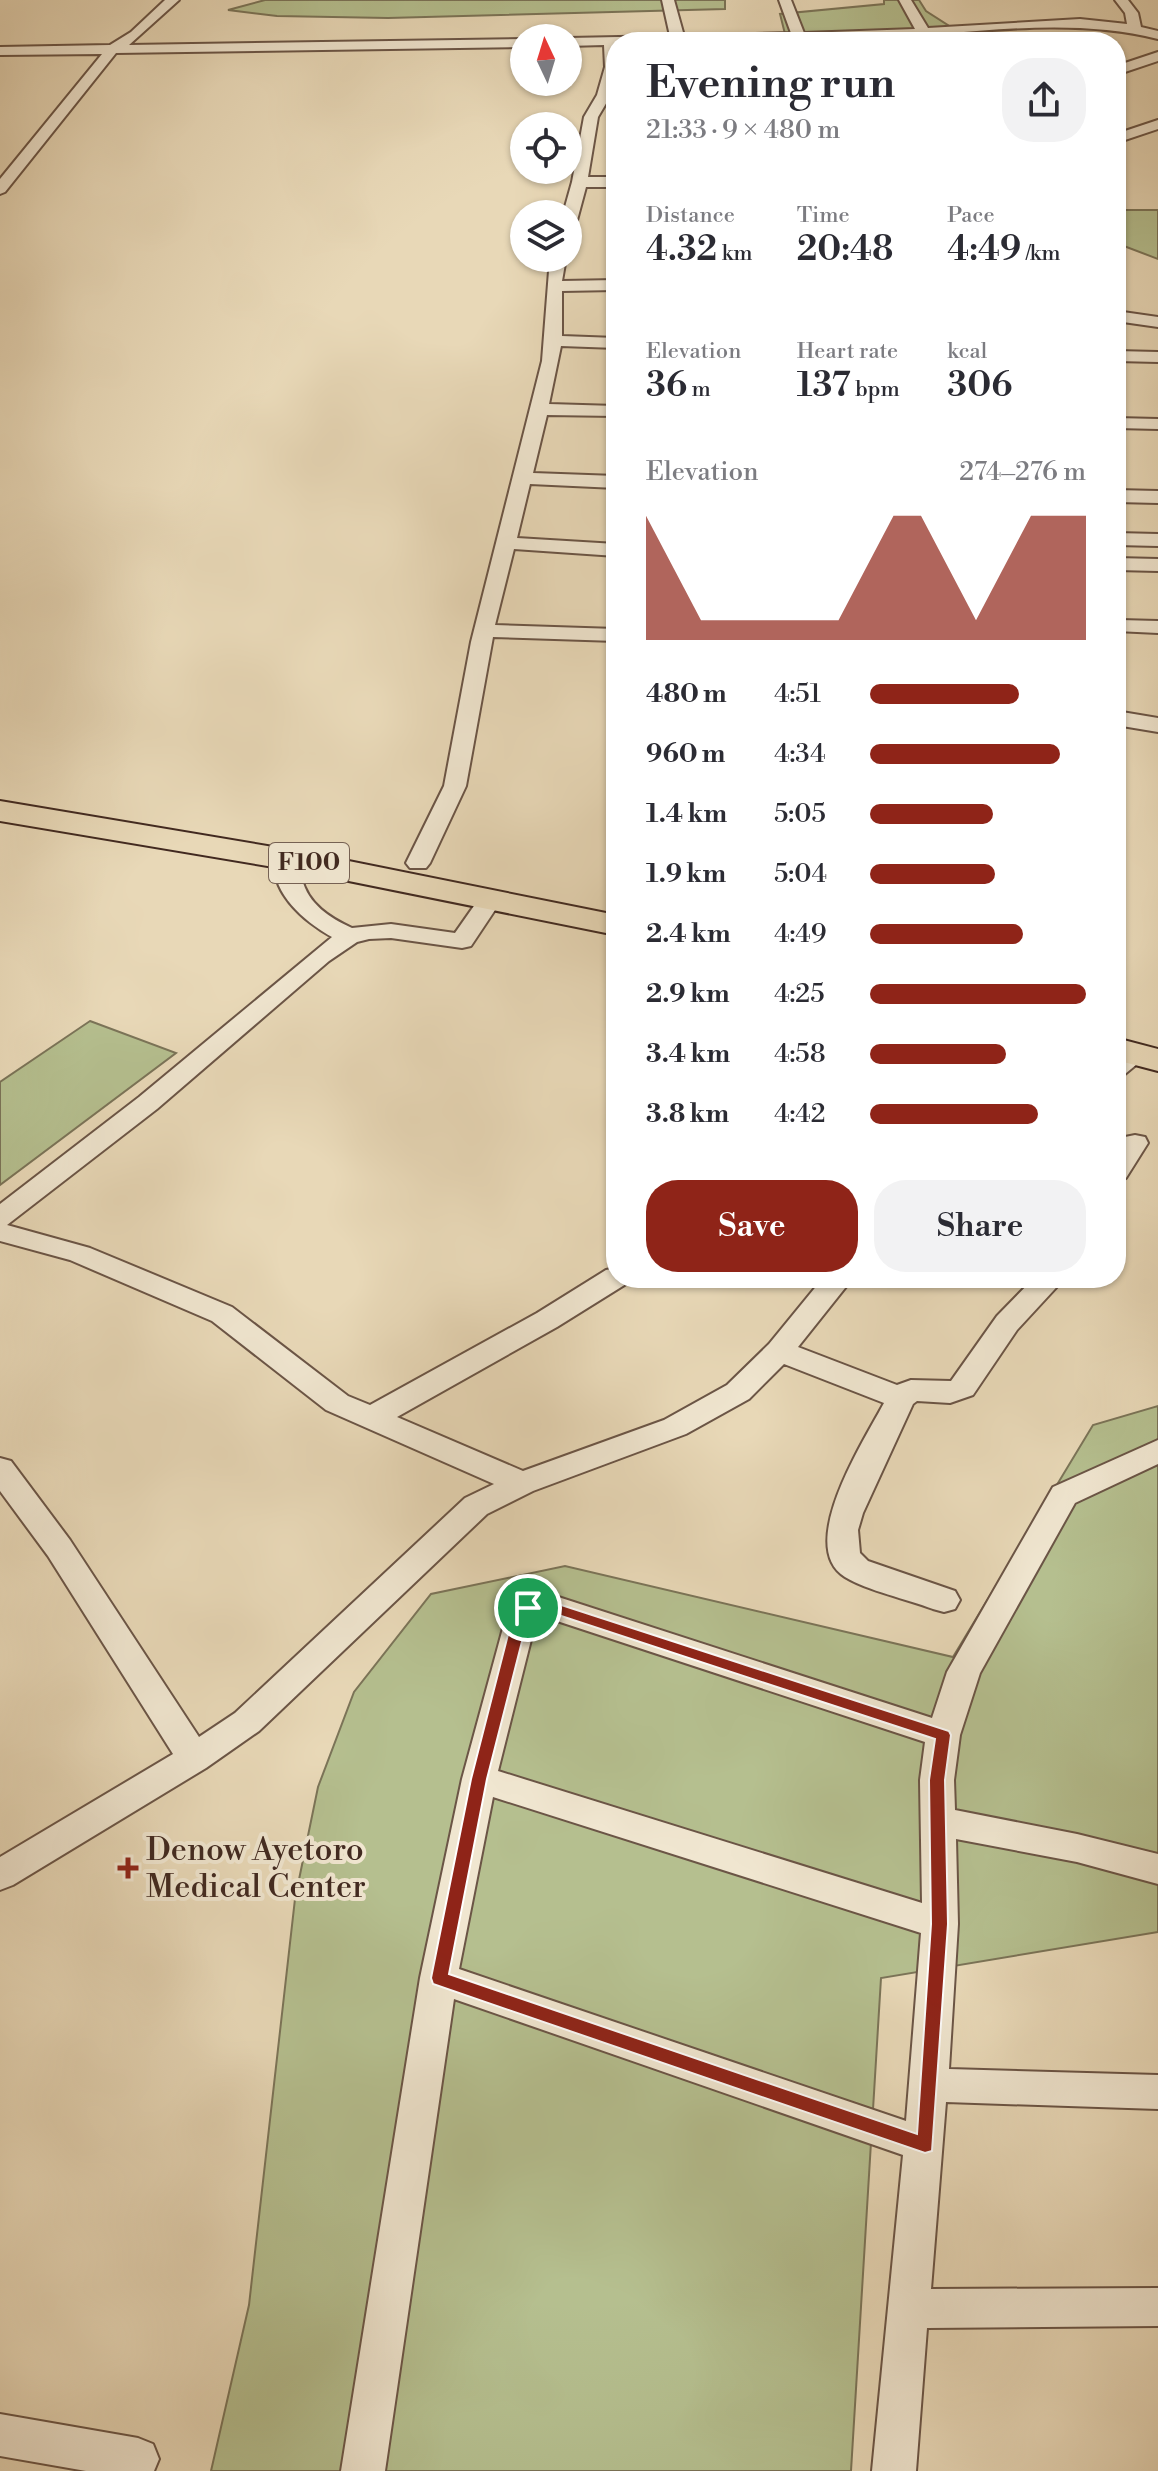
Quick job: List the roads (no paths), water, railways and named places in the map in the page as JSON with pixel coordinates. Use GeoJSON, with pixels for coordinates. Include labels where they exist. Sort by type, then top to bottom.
{"type":"FeatureCollection","features":[{"type":"Feature","properties":{"kind":"highway","name":"F100"},"geometry":{"type":"LineString","coordinates":[[0,793],[126,811],[418,863],[606,903]]}},
{"type":"Feature","properties":{"kind":"highway","name":"F100"},"geometry":{"type":"LineString","coordinates":[[0,811],[161,835],[606,923]]}},
{"type":"Feature","properties":{"kind":"street"},"geometry":{"type":"LineString","coordinates":[[0,189],[112,50],[136,35],[173,0]]}},
{"type":"Feature","properties":{"kind":"street"},"geometry":{"type":"LineString","coordinates":[[668,0],[676,32]]}},
{"type":"Feature","properties":{"kind":"street"},"geometry":{"type":"LineString","coordinates":[[785,0],[797,32]]}},
{"type":"Feature","properties":{"kind":"street"},"geometry":{"type":"LineString","coordinates":[[905,0],[924,32],[1080,23],[1135,29],[1158,35]]}},
{"type":"Feature","properties":{"kind":"street"},"geometry":{"type":"LineString","coordinates":[[1121,0],[1131,13],[1135,29]]}},
{"type":"Feature","properties":{"kind":"street"},"geometry":{"type":"LineString","coordinates":[[582,42],[606,42]]}},
{"type":"Feature","properties":{"kind":"street"},"geometry":{"type":"LineString","coordinates":[[0,51],[510,43]]}},
{"type":"Feature","properties":{"kind":"street"},"geometry":{"type":"LineString","coordinates":[[1126,67],[1158,56]]}},
{"type":"Feature","properties":{"kind":"street"},"geometry":{"type":"LineString","coordinates":[[582,170],[591,117],[606,88]]}},
{"type":"Feature","properties":{"kind":"street"},"geometry":{"type":"LineString","coordinates":[[1126,133],[1158,124]]}},
{"type":"Feature","properties":{"kind":"street"},"geometry":{"type":"LineString","coordinates":[[1126,137],[1158,145]]}},
{"type":"Feature","properties":{"kind":"street"},"geometry":{"type":"LineString","coordinates":[[582,182],[606,182]]}},
{"type":"Feature","properties":{"kind":"street"},"geometry":{"type":"LineString","coordinates":[[418,863],[455,786],[484,631],[555,341],[556,272]]}},
{"type":"Feature","properties":{"kind":"street"},"geometry":{"type":"LineString","coordinates":[[555,286],[606,285]]}},
{"type":"Feature","properties":{"kind":"street"},"geometry":{"type":"LineString","coordinates":[[1126,317],[1158,322]]}},
{"type":"Feature","properties":{"kind":"street"},"geometry":{"type":"LineString","coordinates":[[555,341],[606,343]]}},
{"type":"Feature","properties":{"kind":"street"},"geometry":{"type":"LineString","coordinates":[[1126,356],[1158,357]]}},
{"type":"Feature","properties":{"kind":"street"},"geometry":{"type":"LineString","coordinates":[[537,409],[606,411]]}},
{"type":"Feature","properties":{"kind":"street"},"geometry":{"type":"LineString","coordinates":[[1126,423],[1158,424]]}},
{"type":"Feature","properties":{"kind":"street"},"geometry":{"type":"LineString","coordinates":[[521,478],[606,482]]}},
{"type":"Feature","properties":{"kind":"street"},"geometry":{"type":"LineString","coordinates":[[1126,496],[1158,497]]}},
{"type":"Feature","properties":{"kind":"street"},"geometry":{"type":"LineString","coordinates":[[1126,539],[1158,540]]}},
{"type":"Feature","properties":{"kind":"street"},"geometry":{"type":"LineString","coordinates":[[507,543],[606,549]]}},
{"type":"Feature","properties":{"kind":"street"},"geometry":{"type":"LineString","coordinates":[[1126,564],[1158,565]]}},
{"type":"Feature","properties":{"kind":"street"},"geometry":{"type":"LineString","coordinates":[[1126,626],[1158,627]]}},
{"type":"Feature","properties":{"kind":"street"},"geometry":{"type":"LineString","coordinates":[[484,631],[606,635]]}},
{"type":"Feature","properties":{"kind":"street"},"geometry":{"type":"LineString","coordinates":[[1126,720],[1158,725]]}},
{"type":"Feature","properties":{"kind":"street"},"geometry":{"type":"LineString","coordinates":[[288,859],[287,879],[302,905],[321,924],[349,936]]}},
{"type":"Feature","properties":{"kind":"street"},"geometry":{"type":"LineString","coordinates":[[0,1218],[148,1103],[320,956],[349,936],[391,931],[462,941],[491,898]]}},
{"type":"Feature","properties":{"kind":"street"},"geometry":{"type":"LineString","coordinates":[[1126,1157],[1135,1143]]}},
{"type":"Feature","properties":{"kind":"street"},"geometry":{"type":"LineString","coordinates":[[0,1232],[80,1254],[222,1314],[337,1403],[522,1483]]}},
{"type":"Feature","properties":{"kind":"street"},"geometry":{"type":"LineString","coordinates":[[369,1419],[547,1320],[606,1283]]}},
{"type":"Feature","properties":{"kind":"street"},"geometry":{"type":"LineString","coordinates":[[0,1875],[194,1758],[247,1722],[476,1506],[522,1483],[675,1427],[738,1392],[779,1351],[831,1288]]}},
{"type":"Feature","properties":{"kind":"street"},"geometry":{"type":"LineString","coordinates":[[944,1600],[857,1569],[843,1552],[842,1525],[901,1398],[911,1390],[950,1393],[962,1388],[1007,1323],[1041,1288]]}},
{"type":"Feature","properties":{"kind":"street"},"geometry":{"type":"LineString","coordinates":[[779,1351],[901,1398]]}},
{"type":"Feature","properties":{"kind":"street"},"geometry":{"type":"LineString","coordinates":[[894,2471],[925,2145],[940,1924],[937,1780],[943,1735],[964,1672],[1064,1495],[1158,1451]]}},
{"type":"Feature","properties":{"kind":"street"},"geometry":{"type":"LineString","coordinates":[[0,1469],[59,1548],[194,1758]]}},
{"type":"Feature","properties":{"kind":"street"},"geometry":{"type":"LineString","coordinates":[[363,2471],[439,1978],[479,1779],[521,1615],[528,1608],[549,1606],[943,1735]]}},
{"type":"Feature","properties":{"kind":"street"},"geometry":{"type":"LineString","coordinates":[[479,1779],[940,1924]]}},
{"type":"Feature","properties":{"kind":"street"},"geometry":{"type":"LineString","coordinates":[[938,1821],[1077,1848],[1158,1869]]}},
{"type":"Feature","properties":{"kind":"street"},"geometry":{"type":"LineString","coordinates":[[439,1978],[925,2145]]}},
{"type":"Feature","properties":{"kind":"street"},"geometry":{"type":"LineString","coordinates":[[929,2085],[1158,2092]]}},
{"type":"Feature","properties":{"kind":"street"},"geometry":{"type":"LineString","coordinates":[[909,2309],[1158,2307]]}},
{"type":"Feature","properties":{"kind":"street"},"geometry":{"type":"LineString","coordinates":[[0,2435],[138,2459]]}},
{"type":"Feature","properties":{"kind":"place","name":"Denow Ayetoro Medical Center"},"geometry":{"type":"Point","coordinates":[128,1868]}}]}
